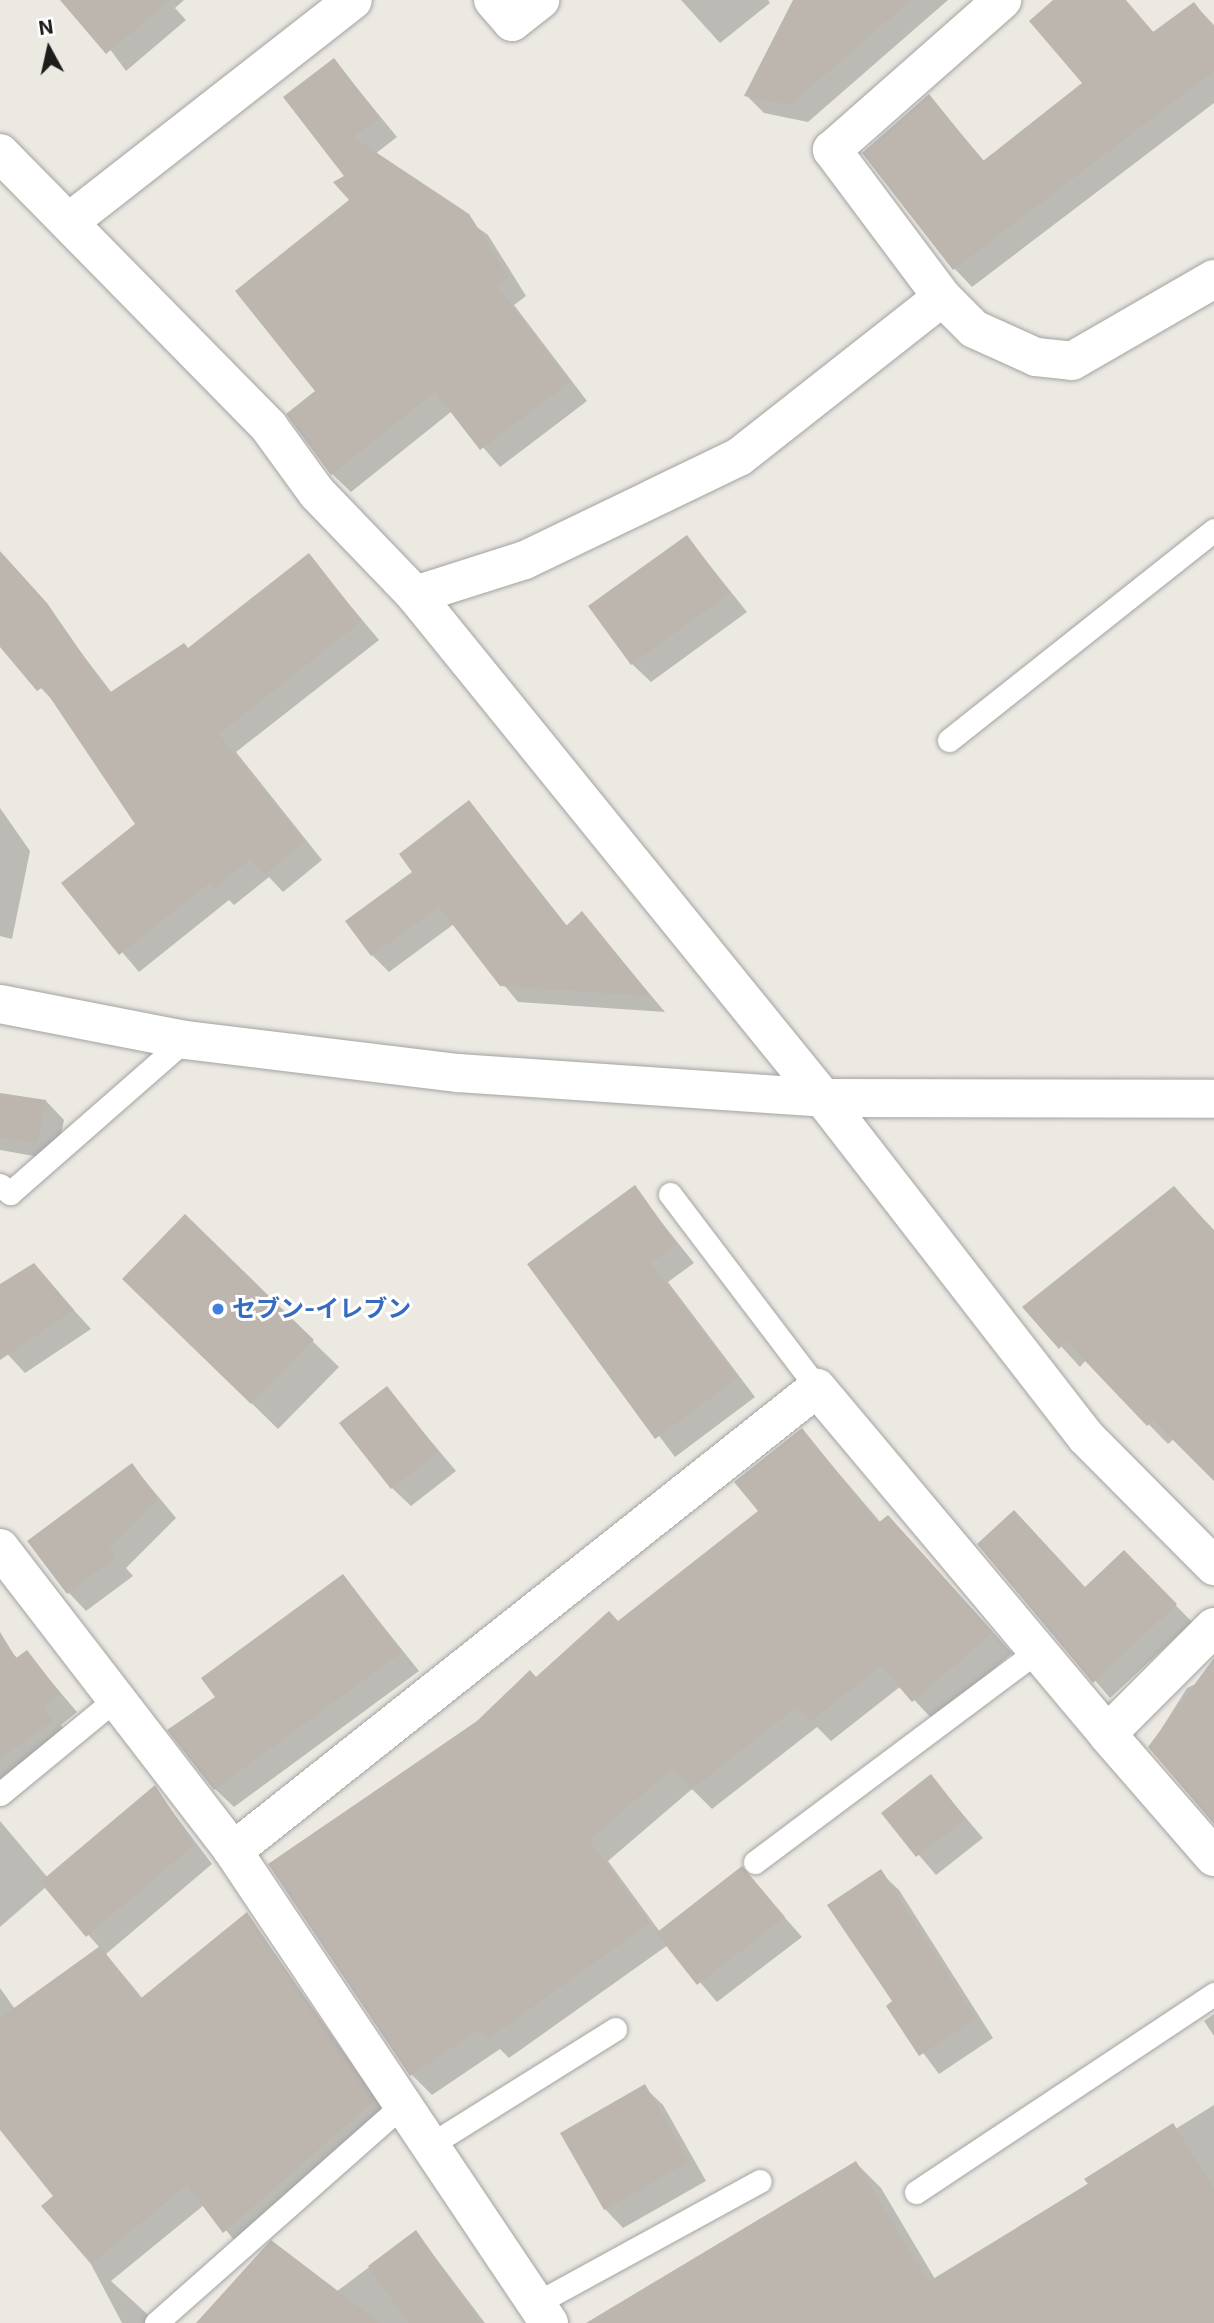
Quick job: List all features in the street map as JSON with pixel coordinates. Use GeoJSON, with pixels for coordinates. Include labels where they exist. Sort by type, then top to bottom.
{"type":"FeatureCollection","features":[{"type":"Feature","properties":{"kind":"street"},"geometry":{"type":"LineString","coordinates":[[69,222],[353,0]]}},
{"type":"Feature","properties":{"kind":"street"},"geometry":{"type":"LineString","coordinates":[[493,0],[512,22],[540,0]]}},
{"type":"Feature","properties":{"kind":"street"},"geometry":{"type":"LineString","coordinates":[[1002,0],[832,150],[942,298],[974,329],[1036,357],[1072,361],[1214,279]]}},
{"type":"Feature","properties":{"kind":"street"},"geometry":{"type":"LineString","coordinates":[[0,153],[270,427],[317,493],[415,595],[823,1098],[1086,1437],[1214,1566]]}},
{"type":"Feature","properties":{"kind":"street"},"geometry":{"type":"LineString","coordinates":[[415,595],[525,560],[740,457],[942,298]]}},
{"type":"Feature","properties":{"kind":"street"},"geometry":{"type":"LineString","coordinates":[[0,1004],[185,1040],[458,1073],[823,1098],[1214,1099]]}},
{"type":"Feature","properties":{"kind":"street"},"geometry":{"type":"LineString","coordinates":[[233,1851],[817,1388],[1107,1734],[1214,1857]]}},
{"type":"Feature","properties":{"kind":"street"},"geometry":{"type":"LineString","coordinates":[[0,1548],[233,1851],[400,2107],[542,2313]]}},
{"type":"Feature","properties":{"kind":"street"},"geometry":{"type":"LineString","coordinates":[[1107,1734],[1214,1627]]}},
{"type":"Feature","properties":{"kind":"lane"},"geometry":{"type":"LineString","coordinates":[[949,740],[1214,530]]}},
{"type":"Feature","properties":{"kind":"lane"},"geometry":{"type":"LineString","coordinates":[[0,1185],[9,1193],[185,1040]]}},
{"type":"Feature","properties":{"kind":"lane"},"geometry":{"type":"LineString","coordinates":[[670,1194],[817,1388]]}},
{"type":"Feature","properties":{"kind":"lane"},"geometry":{"type":"LineString","coordinates":[[755,1862],[1037,1651]]}},
{"type":"Feature","properties":{"kind":"lane"},"geometry":{"type":"LineString","coordinates":[[0,1794],[117,1698]]}},
{"type":"Feature","properties":{"kind":"lane"},"geometry":{"type":"LineString","coordinates":[[916,2192],[1214,1994]]}},
{"type":"Feature","properties":{"kind":"lane"},"geometry":{"type":"LineString","coordinates":[[427,2147],[615,2029]]}},
{"type":"Feature","properties":{"kind":"lane"},"geometry":{"type":"LineString","coordinates":[[156,2323],[400,2107]]}},
{"type":"Feature","properties":{"kind":"lane"},"geometry":{"type":"LineString","coordinates":[[542,2313],[760,2181]]}},
{"type":"Feature","properties":{"kind":"building"},"geometry":{"type":"Polygon","coordinates":[[[60,0],[170,0],[106,54],[60,0]]]}},
{"type":"Feature","properties":{"kind":"building"},"geometry":{"type":"Polygon","coordinates":[[[793,0],[911,0],[790,105],[744,96],[793,0]]]}},
{"type":"Feature","properties":{"kind":"building"},"geometry":{"type":"Polygon","coordinates":[[[1053,0],[1125,0],[1153,32],[1194,2],[1214,29],[1214,71],[953,270],[862,153],[929,94],[983,161],[1082,83],[1029,21],[1053,0]]]}},
{"type":"Feature","properties":{"kind":"building"},"geometry":{"type":"Polygon","coordinates":[[[334,58],[380,118],[353,137],[469,214],[509,277],[497,286],[570,382],[480,450],[435,392],[331,475],[286,414],[315,391],[235,291],[349,200],[333,182],[344,176],[283,97],[334,58]]]}},
{"type":"Feature","properties":{"kind":"building"},"geometry":{"type":"Polygon","coordinates":[[[687,535],[730,593],[631,665],[588,606],[687,535]]]}},
{"type":"Feature","properties":{"kind":"building"},"geometry":{"type":"Polygon","coordinates":[[[0,551],[47,603],[109,693],[184,643],[188,648],[309,553],[362,621],[219,734],[305,842],[264,875],[251,859],[214,888],[210,883],[119,955],[61,883],[135,824],[43,687],[37,691],[0,647],[0,551]]]}},
{"type":"Feature","properties":{"kind":"building"},"geometry":{"type":"Polygon","coordinates":[[[469,800],[566,926],[582,911],[651,996],[500,986],[439,907],[371,956],[345,921],[412,872],[399,854],[469,800]]]}},
{"type":"Feature","properties":{"kind":"building"},"geometry":{"type":"Polygon","coordinates":[[[0,1093],[46,1100],[37,1142],[0,1138],[0,1093]]]}},
{"type":"Feature","properties":{"kind":"building"},"geometry":{"type":"Polygon","coordinates":[[[635,1185],[677,1244],[651,1263],[738,1378],[655,1439],[527,1264],[635,1185]]]}},
{"type":"Feature","properties":{"kind":"building"},"geometry":{"type":"Polygon","coordinates":[[[1174,1186],[1214,1231],[1214,1481],[1153,1420],[1147,1426],[1066,1341],[1059,1349],[1022,1307],[1174,1186]]]}},
{"type":"Feature","properties":{"kind":"building","name":"セブン-イレブン"},"geometry":{"type":"Polygon","coordinates":[[[185,1214],[314,1340],[251,1404],[122,1279],[185,1214]]]}},
{"type":"Feature","properties":{"kind":"building"},"geometry":{"type":"Polygon","coordinates":[[[34,1263],[74,1310],[0,1360],[0,1284],[34,1263]]]}},
{"type":"Feature","properties":{"kind":"building"},"geometry":{"type":"Polygon","coordinates":[[[387,1386],[439,1452],[391,1489],[339,1423],[387,1386]]]}},
{"type":"Feature","properties":{"kind":"building"},"geometry":{"type":"Polygon","coordinates":[[[802,1428],[878,1523],[888,1515],[993,1632],[912,1702],[881,1666],[810,1722],[798,1706],[691,1790],[673,1768],[589,1840],[650,1923],[488,2039],[480,2029],[410,2076],[268,1864],[476,1722],[530,1670],[536,1677],[609,1611],[618,1621],[758,1511],[734,1482],[802,1428]]]}},
{"type":"Feature","properties":{"kind":"building"},"geometry":{"type":"Polygon","coordinates":[[[132,1463],[158,1499],[109,1549],[116,1557],[67,1594],[27,1541],[132,1463]]]}},
{"type":"Feature","properties":{"kind":"building"},"geometry":{"type":"Polygon","coordinates":[[[1014,1510],[1085,1587],[1124,1550],[1177,1604],[1093,1683],[977,1544],[1014,1510]]]}},
{"type":"Feature","properties":{"kind":"building"},"geometry":{"type":"Polygon","coordinates":[[[343,1574],[402,1652],[214,1790],[167,1730],[215,1697],[201,1678],[343,1574]]]}},
{"type":"Feature","properties":{"kind":"building"},"geometry":{"type":"Polygon","coordinates":[[[0,1632],[16,1658],[27,1650],[60,1693],[44,1706],[53,1721],[0,1759],[0,1632]]]}},
{"type":"Feature","properties":{"kind":"building"},"geometry":{"type":"Polygon","coordinates":[[[1214,1658],[1214,1824],[1148,1747],[1214,1658]]]}},
{"type":"Feature","properties":{"kind":"building"},"geometry":{"type":"Polygon","coordinates":[[[931,1774],[966,1819],[916,1857],[881,1813],[931,1774]]]}},
{"type":"Feature","properties":{"kind":"building"},"geometry":{"type":"Polygon","coordinates":[[[155,1785],[194,1845],[86,1937],[40,1882],[155,1785]]]}},
{"type":"Feature","properties":{"kind":"building"},"geometry":{"type":"Polygon","coordinates":[[[742,1866],[785,1917],[697,1985],[656,1933],[742,1866]]]}},
{"type":"Feature","properties":{"kind":"building"},"geometry":{"type":"Polygon","coordinates":[[[881,1869],[976,2019],[919,2056],[886,2006],[892,2001],[827,1905],[881,1869]]]}},
{"type":"Feature","properties":{"kind":"building"},"geometry":{"type":"Polygon","coordinates":[[[247,1912],[374,2101],[223,2233],[187,2185],[91,2264],[41,2206],[53,2196],[0,2130],[0,2018],[100,1946],[140,1999],[247,1912]]]}},
{"type":"Feature","properties":{"kind":"building"},"geometry":{"type":"Polygon","coordinates":[[[645,2084],[689,2162],[604,2210],[560,2133],[645,2084]]]}},
{"type":"Feature","properties":{"kind":"building"},"geometry":{"type":"Polygon","coordinates":[[[1173,2123],[1214,2188],[1214,2323],[586,2323],[856,2161],[928,2282],[1088,2184],[1084,2179],[1173,2123]]]}},
{"type":"Feature","properties":{"kind":"building"},"geometry":{"type":"Polygon","coordinates":[[[416,2230],[481,2323],[408,2323],[368,2266],[416,2230]]]}},
{"type":"Feature","properties":{"kind":"building"},"geometry":{"type":"Polygon","coordinates":[[[271,2240],[380,2323],[196,2323],[271,2240]]]}},
{"type":"Feature","properties":{"kind":"place","name":"セブン-イレブン"},"geometry":{"type":"Point","coordinates":[218,1309]}}]}
